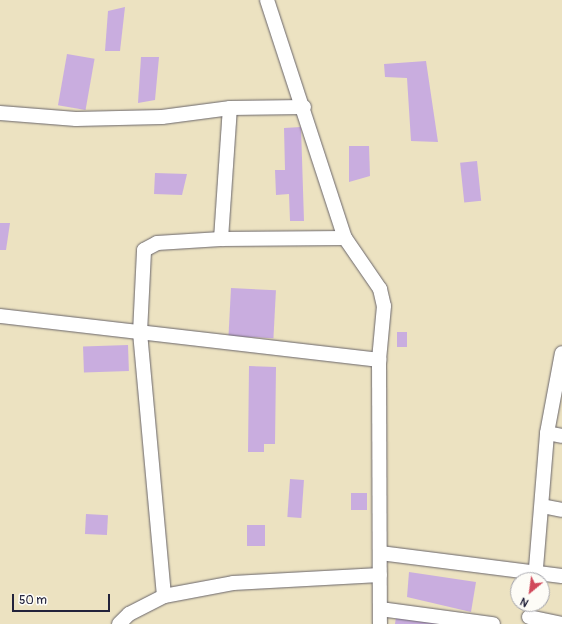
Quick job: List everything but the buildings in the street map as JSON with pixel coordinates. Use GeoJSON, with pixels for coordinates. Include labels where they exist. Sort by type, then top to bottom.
{"type":"FeatureCollection","features":[{"type":"Feature","properties":{"kind":"street"},"geometry":{"type":"LineString","coordinates":[[267,0],[304,107],[345,238],[380,289],[384,326],[379,360],[380,624]]}},
{"type":"Feature","properties":{"kind":"street"},"geometry":{"type":"LineString","coordinates":[[0,113],[76,119],[154,117],[230,108],[304,107]]}},
{"type":"Feature","properties":{"kind":"street"},"geometry":{"type":"LineString","coordinates":[[221,239],[230,108]]}},
{"type":"Feature","properties":{"kind":"street"},"geometry":{"type":"LineString","coordinates":[[164,596],[140,333],[144,250],[157,243],[221,239],[345,238]]}},
{"type":"Feature","properties":{"kind":"street"},"geometry":{"type":"LineString","coordinates":[[0,316],[379,360]]}},
{"type":"Feature","properties":{"kind":"street"},"geometry":{"type":"LineString","coordinates":[[536,572],[547,433],[562,353]]}},
{"type":"Feature","properties":{"kind":"street"},"geometry":{"type":"LineString","coordinates":[[547,433],[562,436]]}},
{"type":"Feature","properties":{"kind":"street"},"geometry":{"type":"LineString","coordinates":[[542,506],[562,510]]}},
{"type":"Feature","properties":{"kind":"street"},"geometry":{"type":"LineString","coordinates":[[380,553],[515,572]]}},
{"type":"Feature","properties":{"kind":"street"},"geometry":{"type":"LineString","coordinates":[[119,624],[129,614],[164,596],[233,583],[380,575]]}},
{"type":"Feature","properties":{"kind":"street"},"geometry":{"type":"LineString","coordinates":[[550,576],[562,576]]}},
{"type":"Feature","properties":{"kind":"street"},"geometry":{"type":"LineString","coordinates":[[380,609],[464,622],[493,624]]}},
{"type":"Feature","properties":{"kind":"street"},"geometry":{"type":"LineString","coordinates":[[529,615],[561,624]]}}]}
